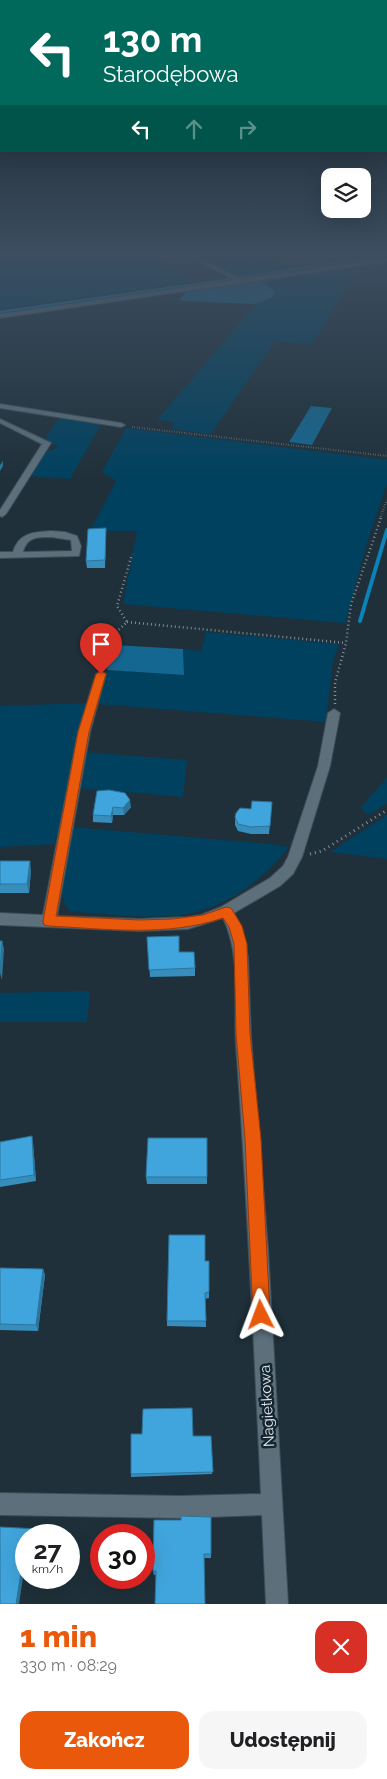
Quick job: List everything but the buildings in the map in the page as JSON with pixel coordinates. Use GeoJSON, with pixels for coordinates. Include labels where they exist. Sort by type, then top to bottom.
{"type":"FeatureCollection","features":[{"type":"Feature","properties":{"kind":"street"},"geometry":{"type":"LineString","coordinates":[[0,406],[121,425]]}},
{"type":"Feature","properties":{"kind":"street"},"geometry":{"type":"LineString","coordinates":[[2,514],[47,443],[0,422],[12,408]]}},
{"type":"Feature","properties":{"kind":"street"},"geometry":{"type":"LineString","coordinates":[[0,555],[17,555],[76,554],[77,546],[75,540],[68,535],[33,535],[21,543],[17,555]]}},
{"type":"Feature","properties":{"kind":"street"},"geometry":{"type":"LineString","coordinates":[[49,921],[84,732],[101,674]]}},
{"type":"Feature","properties":{"kind":"street"},"geometry":{"type":"LineString","coordinates":[[0,919],[139,925],[172,924],[203,920],[226,912],[275,882],[288,870],[295,858],[324,766],[334,713]]}},
{"type":"Feature","properties":{"kind":"street","name":"Nagietkowa"},"geometry":{"type":"LineString","coordinates":[[226,912],[235,926],[240,944],[243,1034],[253,1139],[277,1604]]}},
{"type":"Feature","properties":{"kind":"street"},"geometry":{"type":"LineString","coordinates":[[0,1504],[180,1507],[272,1504]]}},
{"type":"Feature","properties":{"kind":"path"},"geometry":{"type":"LineString","coordinates":[[121,425],[387,456]]}},
{"type":"Feature","properties":{"kind":"path"},"geometry":{"type":"LineString","coordinates":[[334,713],[335,683],[346,643],[351,604],[387,502]]}},
{"type":"Feature","properties":{"kind":"path"},"geometry":{"type":"LineString","coordinates":[[127,622],[117,606],[132,554]]}},
{"type":"Feature","properties":{"kind":"path"},"geometry":{"type":"LineString","coordinates":[[101,674],[110,638],[127,622],[346,643]]}},
{"type":"Feature","properties":{"kind":"path"},"geometry":{"type":"LineString","coordinates":[[295,858],[322,851],[387,810]]}},
{"type":"Feature","properties":{"kind":"shaded area"},"geometry":{"type":"Polygon","coordinates":[[[232,332],[319,332],[312,344],[275,341],[211,434],[171,429],[174,422],[157,420],[232,332]]]}},
{"type":"Feature","properties":{"kind":"shaded area"},"geometry":{"type":"Polygon","coordinates":[[[311,406],[332,408],[312,445],[289,442],[311,406]]]}},
{"type":"Feature","properties":{"kind":"shaded area"},"geometry":{"type":"Polygon","coordinates":[[[60,417],[101,424],[70,479],[30,476],[46,452],[59,447],[45,439],[60,417]]]}},
{"type":"Feature","properties":{"kind":"shaded area"},"geometry":{"type":"Polygon","coordinates":[[[126,428],[387,460],[387,483],[368,540],[345,623],[123,604],[137,531],[90,531],[116,481],[102,472],[126,428]]]}},
{"type":"Feature","properties":{"kind":"shaded area"},"geometry":{"type":"Polygon","coordinates":[[[206,632],[339,644],[333,661],[326,722],[98,704],[107,670],[184,675],[183,649],[201,651],[206,632]]]}},
{"type":"Feature","properties":{"kind":"shaded area"},"geometry":{"type":"Polygon","coordinates":[[[114,645],[183,649],[184,675],[107,670],[114,645]]]}},
{"type":"Feature","properties":{"kind":"shaded area"},"geometry":{"type":"Polygon","coordinates":[[[89,703],[55,844],[0,847],[0,706],[89,703]]]}},
{"type":"Feature","properties":{"kind":"shaded area"},"geometry":{"type":"Polygon","coordinates":[[[84,752],[187,760],[183,797],[76,788],[84,752]]]}},
{"type":"Feature","properties":{"kind":"shaded area"},"geometry":{"type":"Polygon","coordinates":[[[387,775],[387,804],[368,815],[360,808],[386,779],[387,775]]]}},
{"type":"Feature","properties":{"kind":"shaded area"},"geometry":{"type":"Polygon","coordinates":[[[387,815],[387,859],[330,852],[387,815]]]}},
{"type":"Feature","properties":{"kind":"shaded area"},"geometry":{"type":"Polygon","coordinates":[[[71,827],[289,847],[270,868],[248,887],[210,908],[182,915],[167,916],[117,915],[70,911],[64,901],[62,884],[71,827]]]}},
{"type":"Feature","properties":{"kind":"shaded area"},"geometry":{"type":"Polygon","coordinates":[[[90,991],[87,1022],[0,1022],[0,993],[90,991]]]}},
{"type":"Feature","properties":{"kind":"waterway"},"geometry":{"type":"LineString","coordinates":[[360,621],[387,530]]}},
{"type":"Feature","properties":{"kind":"route"},"geometry":{"type":"LineString","coordinates":[[101,674],[84,732],[49,921],[107,925],[172,924],[203,920],[226,912],[235,926],[240,944],[243,1034],[253,1139],[261,1315]]}}]}
